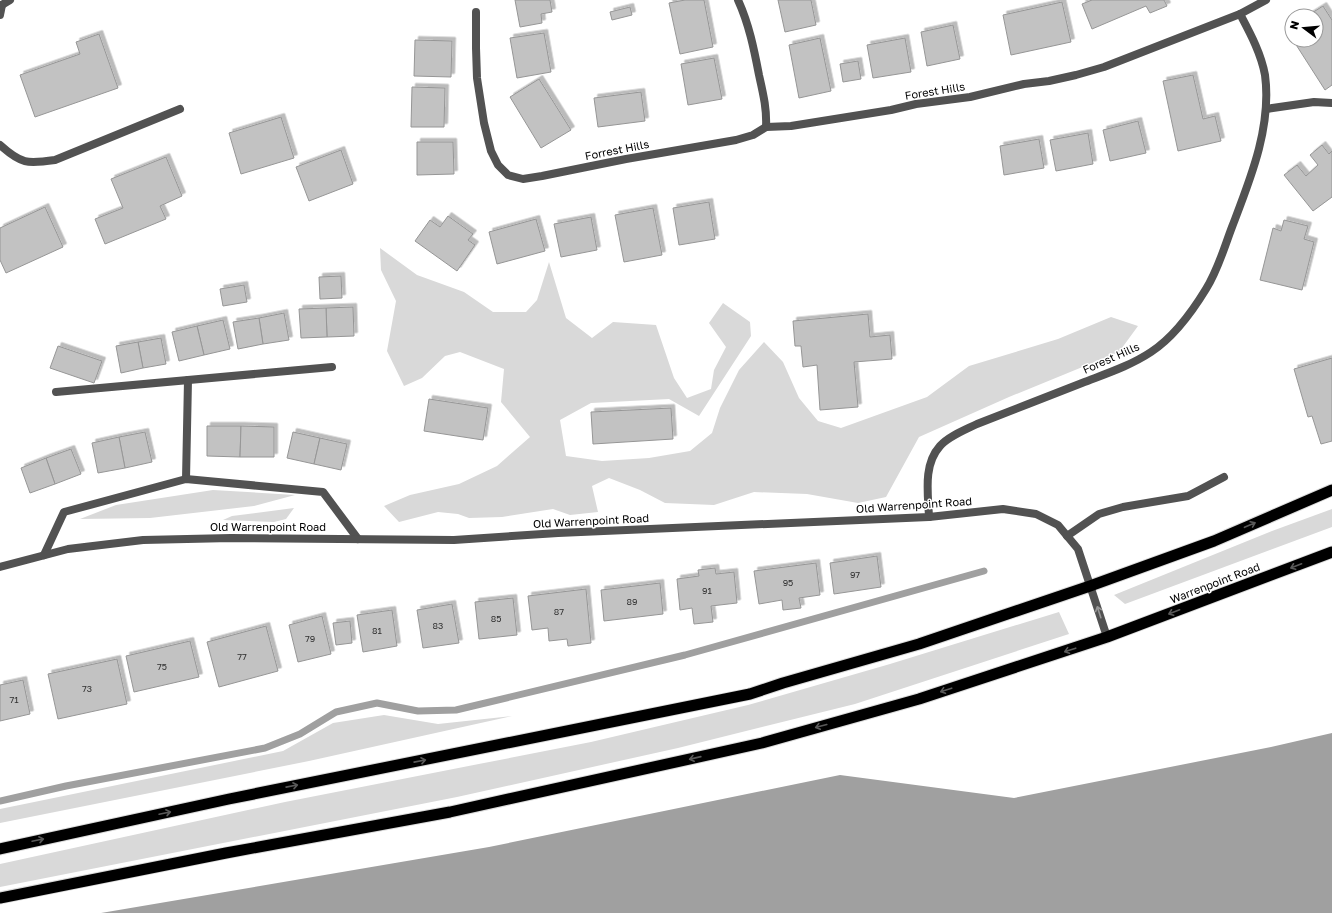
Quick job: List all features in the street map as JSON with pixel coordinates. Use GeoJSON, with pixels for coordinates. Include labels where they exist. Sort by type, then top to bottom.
{"type":"FeatureCollection","features":[{"type":"Feature","properties":{"kind":"highway"},"geometry":{"type":"LineString","coordinates":[[0,849],[229,799],[750,694],[919,644],[1090,586],[1214,540],[1332,490]]}},
{"type":"Feature","properties":{"kind":"highway","name":"Warrenpoint Road"},"geometry":{"type":"LineString","coordinates":[[0,898],[226,853],[450,812],[762,743],[919,699],[1107,637],[1332,552]]}},
{"type":"Feature","properties":{"kind":"street"},"geometry":{"type":"LineString","coordinates":[[0,15],[1,6],[10,0]]}},
{"type":"Feature","properties":{"kind":"street"},"geometry":{"type":"LineString","coordinates":[[738,0],[750,31],[755,52],[767,110],[766,127]]}},
{"type":"Feature","properties":{"kind":"street","name":"Forest Hills"},"geometry":{"type":"LineString","coordinates":[[766,127],[792,126],[891,110],[916,104],[970,97],[1024,84],[1076,75],[1104,67],[1240,14],[1266,0]]}},
{"type":"Feature","properties":{"kind":"street","name":"Forrest Hills"},"geometry":{"type":"LineString","coordinates":[[476,12],[477,78],[484,123],[492,151],[498,165],[508,176],[523,179],[641,156],[736,140],[753,135],[766,127]]}},
{"type":"Feature","properties":{"kind":"street","name":"Forest Hills"},"geometry":{"type":"LineString","coordinates":[[929,517],[927,477],[930,460],[941,445],[978,424],[1101,376],[1151,352],[1172,333],[1190,312],[1207,288],[1240,205],[1258,151],[1266,109],[1265,76],[1260,56],[1254,40],[1240,14]]}},
{"type":"Feature","properties":{"kind":"street"},"geometry":{"type":"LineString","coordinates":[[1266,109],[1314,102],[1332,103]]}},
{"type":"Feature","properties":{"kind":"street"},"geometry":{"type":"LineString","coordinates":[[0,145],[16,158],[33,163],[55,160],[180,108]]}},
{"type":"Feature","properties":{"kind":"street"},"geometry":{"type":"LineString","coordinates":[[56,392],[332,367]]}},
{"type":"Feature","properties":{"kind":"street"},"geometry":{"type":"LineString","coordinates":[[186,479],[188,380]]}},
{"type":"Feature","properties":{"kind":"street"},"geometry":{"type":"LineString","coordinates":[[1067,536],[1099,514],[1123,507],[1188,496],[1224,477]]}},
{"type":"Feature","properties":{"kind":"street"},"geometry":{"type":"LineString","coordinates":[[44,555],[64,512],[186,479],[323,492],[358,539]]}},
{"type":"Feature","properties":{"kind":"street","name":"Old Warrenpoint Road"},"geometry":{"type":"LineString","coordinates":[[0,567],[68,549],[143,540],[230,538],[454,540],[565,533],[929,517],[1003,509],[1036,514],[1058,525],[1078,549],[1107,637]]}},
{"type":"Feature","properties":{"kind":"shaded area"},"geometry":{"type":"Polygon","coordinates":[[[380,248],[417,275],[464,292],[493,312],[526,312],[537,300],[549,262],[566,318],[592,338],[613,322],[656,325],[674,378],[687,398],[711,389],[714,370],[726,347],[709,323],[723,303],[750,322],[751,336],[699,416],[669,399],[591,403],[560,420],[566,456],[602,461],[649,458],[690,451],[712,433],[720,408],[739,370],[764,342],[783,362],[799,398],[818,421],[841,428],[927,397],[969,366],[1058,339],[1111,317],[1138,326],[1119,352],[1009,397],[919,437],[886,497],[858,503],[807,494],[754,492],[714,505],[665,503],[640,490],[609,478],[592,486],[598,512],[570,515],[553,509],[502,517],[469,518],[458,514],[438,512],[399,522],[384,506],[410,495],[459,484],[497,466],[530,437],[501,402],[504,369],[460,352],[445,356],[422,378],[404,386],[387,351],[396,301],[381,270],[380,248]]]}},
{"type":"Feature","properties":{"kind":"shaded area"},"geometry":{"type":"Polygon","coordinates":[[[213,490],[295,495],[254,506],[150,518],[80,519],[116,505],[213,490]]]}},
{"type":"Feature","properties":{"kind":"shaded area"},"geometry":{"type":"Polygon","coordinates":[[[294,508],[286,519],[274,522],[223,520],[232,516],[294,508]]]}},
{"type":"Feature","properties":{"kind":"shaded area"},"geometry":{"type":"Polygon","coordinates":[[[1332,509],[1332,527],[1125,604],[1114,595],[1272,531],[1332,509]]]}},
{"type":"Feature","properties":{"kind":"shaded area"},"geometry":{"type":"Polygon","coordinates":[[[1059,612],[1069,634],[855,704],[678,748],[457,797],[0,887],[0,864],[285,802],[591,742],[748,705],[890,664],[1059,612]]]}},
{"type":"Feature","properties":{"kind":"shaded area"},"geometry":{"type":"Polygon","coordinates":[[[384,715],[438,724],[512,716],[309,761],[0,823],[0,809],[283,751],[333,723],[384,715]]]}},
{"type":"Feature","properties":{"kind":"shaded area"},"geometry":{"type":"Polygon","coordinates":[[[1332,733],[1332,913],[101,913],[489,847],[840,775],[1014,798],[1271,747],[1332,733]]]}},
{"type":"Feature","properties":{"kind":"building"},"geometry":{"type":"Polygon","coordinates":[[[515,0],[550,0],[552,12],[541,14],[542,23],[520,27],[515,0]]]}},
{"type":"Feature","properties":{"kind":"building"},"geometry":{"type":"Polygon","coordinates":[[[685,0],[704,0],[713,47],[680,54],[669,3],[685,0]]]}},
{"type":"Feature","properties":{"kind":"building"},"geometry":{"type":"Polygon","coordinates":[[[778,0],[811,0],[816,25],[785,32],[778,0]]]}},
{"type":"Feature","properties":{"kind":"building"},"geometry":{"type":"Polygon","coordinates":[[[1092,0],[1164,0],[1167,6],[1150,13],[1146,6],[1092,29],[1082,4],[1092,0]]]}},
{"type":"Feature","properties":{"kind":"building"},"geometry":{"type":"Polygon","coordinates":[[[1062,2],[1071,42],[1011,55],[1003,15],[1062,2]]]}},
{"type":"Feature","properties":{"kind":"building"},"geometry":{"type":"Polygon","coordinates":[[[1323,6],[1332,20],[1332,85],[1325,90],[1298,48],[1324,48],[1324,8],[1320,8],[1323,6]]]}},
{"type":"Feature","properties":{"kind":"building"},"geometry":{"type":"Polygon","coordinates":[[[630,7],[632,15],[612,20],[610,12],[630,7]]]}},
{"type":"Feature","properties":{"kind":"building"},"geometry":{"type":"Polygon","coordinates":[[[953,25],[960,59],[927,66],[921,32],[953,25]]]}},
{"type":"Feature","properties":{"kind":"building"},"geometry":{"type":"Polygon","coordinates":[[[544,33],[551,72],[517,78],[510,38],[544,33]]]}},
{"type":"Feature","properties":{"kind":"building"},"geometry":{"type":"Polygon","coordinates":[[[99,34],[118,88],[35,117],[20,75],[80,54],[76,42],[99,34]]]}},
{"type":"Feature","properties":{"kind":"building"},"geometry":{"type":"Polygon","coordinates":[[[820,38],[831,91],[799,98],[789,45],[820,38]]]}},
{"type":"Feature","properties":{"kind":"building"},"geometry":{"type":"Polygon","coordinates":[[[905,38],[911,72],[873,78],[867,45],[905,38]]]}},
{"type":"Feature","properties":{"kind":"building"},"geometry":{"type":"Polygon","coordinates":[[[415,40],[452,41],[451,77],[414,76],[415,40]]]}},
{"type":"Feature","properties":{"kind":"building"},"geometry":{"type":"Polygon","coordinates":[[[714,58],[722,99],[688,105],[681,64],[714,58]]]}},
{"type":"Feature","properties":{"kind":"building"},"geometry":{"type":"Polygon","coordinates":[[[858,61],[861,79],[843,82],[840,64],[858,61]]]}},
{"type":"Feature","properties":{"kind":"building"},"geometry":{"type":"Polygon","coordinates":[[[1193,75],[1203,119],[1215,116],[1221,141],[1178,151],[1163,81],[1193,75]]]}},
{"type":"Feature","properties":{"kind":"building"},"geometry":{"type":"Polygon","coordinates":[[[539,79],[571,130],[541,148],[510,97],[539,79]]]}},
{"type":"Feature","properties":{"kind":"building"},"geometry":{"type":"Polygon","coordinates":[[[412,87],[445,88],[444,127],[411,127],[412,87]]]}},
{"type":"Feature","properties":{"kind":"building"},"geometry":{"type":"Polygon","coordinates":[[[641,92],[645,121],[598,127],[594,98],[641,92]]]}},
{"type":"Feature","properties":{"kind":"building"},"geometry":{"type":"Polygon","coordinates":[[[281,117],[294,158],[241,174],[229,133],[281,117]]]}},
{"type":"Feature","properties":{"kind":"building"},"geometry":{"type":"Polygon","coordinates":[[[1138,121],[1146,153],[1110,161],[1103,130],[1138,121]]]}},
{"type":"Feature","properties":{"kind":"building"},"geometry":{"type":"Polygon","coordinates":[[[1088,133],[1093,164],[1056,171],[1050,140],[1088,133]]]}},
{"type":"Feature","properties":{"kind":"building"},"geometry":{"type":"Polygon","coordinates":[[[1039,139],[1044,168],[1004,175],[1000,146],[1039,139]]]}},
{"type":"Feature","properties":{"kind":"building"},"geometry":{"type":"Polygon","coordinates":[[[417,142],[453,142],[454,174],[417,175],[417,142]]]}},
{"type":"Feature","properties":{"kind":"building"},"geometry":{"type":"Polygon","coordinates":[[[1322,145],[1329,154],[1332,151],[1332,197],[1313,211],[1284,175],[1297,165],[1306,176],[1318,165],[1310,155],[1322,145]]]}},
{"type":"Feature","properties":{"kind":"building"},"geometry":{"type":"Polygon","coordinates":[[[341,150],[353,184],[309,201],[296,167],[341,150]]]}},
{"type":"Feature","properties":{"kind":"building"},"geometry":{"type":"Polygon","coordinates":[[[166,157],[182,196],[160,206],[166,219],[105,244],[95,219],[123,208],[111,179],[166,157]]]}},
{"type":"Feature","properties":{"kind":"building"},"geometry":{"type":"Polygon","coordinates":[[[709,202],[715,239],[679,245],[673,208],[709,202]]]}},
{"type":"Feature","properties":{"kind":"building"},"geometry":{"type":"Polygon","coordinates":[[[45,207],[63,247],[6,273],[0,260],[0,228],[45,207]]]}},
{"type":"Feature","properties":{"kind":"building"},"geometry":{"type":"Polygon","coordinates":[[[653,208],[662,255],[624,262],[615,215],[653,208]]]}},
{"type":"Feature","properties":{"kind":"building"},"geometry":{"type":"Polygon","coordinates":[[[448,216],[473,234],[468,240],[475,245],[457,271],[415,241],[430,220],[440,227],[448,216]]]}},
{"type":"Feature","properties":{"kind":"building"},"geometry":{"type":"Polygon","coordinates":[[[591,217],[597,250],[561,257],[554,224],[591,217]]]}},
{"type":"Feature","properties":{"kind":"building"},"geometry":{"type":"Polygon","coordinates":[[[536,219],[545,251],[497,264],[489,232],[536,219]]]}},
{"type":"Feature","properties":{"kind":"building"},"geometry":{"type":"Polygon","coordinates":[[[1284,220],[1308,226],[1304,239],[1314,242],[1302,290],[1260,280],[1273,228],[1281,231],[1284,220]]]}},
{"type":"Feature","properties":{"kind":"building"},"geometry":{"type":"Polygon","coordinates":[[[341,276],[342,298],[320,299],[319,277],[341,276]]]}},
{"type":"Feature","properties":{"kind":"building"},"geometry":{"type":"Polygon","coordinates":[[[244,285],[247,302],[223,306],[220,289],[244,285]]]}},
{"type":"Feature","properties":{"kind":"building"},"geometry":{"type":"Polygon","coordinates":[[[353,307],[354,336],[327,337],[326,308],[353,307]]]}},
{"type":"Feature","properties":{"kind":"building"},"geometry":{"type":"Polygon","coordinates":[[[326,308],[327,337],[301,338],[299,309],[326,308]]]}},
{"type":"Feature","properties":{"kind":"building"},"geometry":{"type":"Polygon","coordinates":[[[284,313],[289,340],[263,344],[259,318],[284,313]]]}},
{"type":"Feature","properties":{"kind":"building"},"geometry":{"type":"Polygon","coordinates":[[[868,314],[870,337],[890,335],[892,359],[854,362],[858,407],[820,410],[817,365],[803,367],[801,346],[795,346],[793,321],[868,314]]]}},
{"type":"Feature","properties":{"kind":"building"},"geometry":{"type":"Polygon","coordinates":[[[259,318],[263,344],[238,349],[233,322],[259,318]]]}},
{"type":"Feature","properties":{"kind":"building"},"geometry":{"type":"Polygon","coordinates":[[[223,320],[230,349],[204,355],[197,326],[223,320]]]}},
{"type":"Feature","properties":{"kind":"building"},"geometry":{"type":"Polygon","coordinates":[[[197,326],[204,355],[179,361],[172,332],[197,326]]]}},
{"type":"Feature","properties":{"kind":"building"},"geometry":{"type":"Polygon","coordinates":[[[161,338],[166,364],[143,368],[138,342],[161,338]]]}},
{"type":"Feature","properties":{"kind":"building"},"geometry":{"type":"Polygon","coordinates":[[[138,342],[143,368],[121,373],[116,346],[138,342]]]}},
{"type":"Feature","properties":{"kind":"building"},"geometry":{"type":"Polygon","coordinates":[[[58,346],[102,361],[94,383],[50,368],[58,346]]]}},
{"type":"Feature","properties":{"kind":"building"},"geometry":{"type":"Polygon","coordinates":[[[1332,358],[1332,441],[1321,444],[1312,416],[1308,417],[1294,369],[1332,358]]]}},
{"type":"Feature","properties":{"kind":"building"},"geometry":{"type":"Polygon","coordinates":[[[429,399],[488,408],[483,440],[424,431],[429,399]]]}},
{"type":"Feature","properties":{"kind":"building"},"geometry":{"type":"Polygon","coordinates":[[[671,408],[673,439],[593,444],[591,412],[671,408]]]}},
{"type":"Feature","properties":{"kind":"building"},"geometry":{"type":"Polygon","coordinates":[[[207,426],[241,426],[240,457],[207,456],[207,426]]]}},
{"type":"Feature","properties":{"kind":"building"},"geometry":{"type":"Polygon","coordinates":[[[241,426],[274,427],[274,457],[240,457],[241,426]]]}},
{"type":"Feature","properties":{"kind":"building"},"geometry":{"type":"Polygon","coordinates":[[[145,432],[152,462],[125,468],[119,437],[145,432]]]}},
{"type":"Feature","properties":{"kind":"building"},"geometry":{"type":"Polygon","coordinates":[[[293,432],[320,438],[314,464],[287,458],[293,432]]]}},
{"type":"Feature","properties":{"kind":"building"},"geometry":{"type":"Polygon","coordinates":[[[119,437],[125,468],[98,473],[92,443],[119,437]]]}},
{"type":"Feature","properties":{"kind":"building"},"geometry":{"type":"Polygon","coordinates":[[[320,438],[347,444],[341,470],[314,464],[320,438]]]}},
{"type":"Feature","properties":{"kind":"building"},"geometry":{"type":"Polygon","coordinates":[[[71,449],[81,474],[55,484],[46,458],[71,449]]]}},
{"type":"Feature","properties":{"kind":"building"},"geometry":{"type":"Polygon","coordinates":[[[46,458],[55,484],[30,493],[21,468],[46,458]]]}},
{"type":"Feature","properties":{"kind":"building"},"geometry":{"type":"Polygon","coordinates":[[[877,556],[881,587],[834,594],[830,563],[877,556]]]}},
{"type":"Feature","properties":{"kind":"building"},"geometry":{"type":"Polygon","coordinates":[[[816,563],[820,595],[799,598],[801,608],[783,610],[782,600],[759,604],[754,571],[816,563]]]}},
{"type":"Feature","properties":{"kind":"building"},"geometry":{"type":"Polygon","coordinates":[[[715,568],[716,574],[734,572],[737,603],[711,606],[713,622],[694,624],[692,608],[680,610],[677,579],[699,576],[698,570],[715,568]]]}},
{"type":"Feature","properties":{"kind":"building"},"geometry":{"type":"Polygon","coordinates":[[[660,583],[663,614],[604,621],[601,590],[660,583]]]}},
{"type":"Feature","properties":{"kind":"building"},"geometry":{"type":"Polygon","coordinates":[[[586,589],[591,643],[568,646],[567,639],[549,641],[548,628],[532,630],[528,596],[586,589]]]}},
{"type":"Feature","properties":{"kind":"building"},"geometry":{"type":"Polygon","coordinates":[[[513,598],[517,635],[479,639],[475,602],[513,598]]]}},
{"type":"Feature","properties":{"kind":"building"},"geometry":{"type":"Polygon","coordinates":[[[452,604],[459,643],[423,648],[417,610],[452,604]]]}},
{"type":"Feature","properties":{"kind":"building"},"geometry":{"type":"Polygon","coordinates":[[[392,610],[397,646],[363,652],[357,615],[392,610]]]}},
{"type":"Feature","properties":{"kind":"building"},"geometry":{"type":"Polygon","coordinates":[[[322,616],[331,654],[298,662],[289,625],[322,616]]]}},
{"type":"Feature","properties":{"kind":"building"},"geometry":{"type":"Polygon","coordinates":[[[350,621],[352,643],[336,645],[333,623],[350,621]]]}},
{"type":"Feature","properties":{"kind":"building"},"geometry":{"type":"Polygon","coordinates":[[[266,626],[278,671],[219,687],[207,642],[266,626]]]}},
{"type":"Feature","properties":{"kind":"building"},"geometry":{"type":"Polygon","coordinates":[[[190,641],[199,677],[134,692],[126,656],[190,641]]]}},
{"type":"Feature","properties":{"kind":"building"},"geometry":{"type":"Polygon","coordinates":[[[117,659],[127,704],[58,719],[48,674],[117,659]]]}},
{"type":"Feature","properties":{"kind":"building"},"geometry":{"type":"Polygon","coordinates":[[[23,680],[30,714],[0,721],[0,685],[23,680]]]}},
{"type":"Feature","properties":{"kind":"waterway"},"geometry":{"type":"LineString","coordinates":[[0,801],[66,786],[265,748],[300,734],[336,712],[377,703],[418,711],[456,710],[685,655],[984,571]]}}]}
